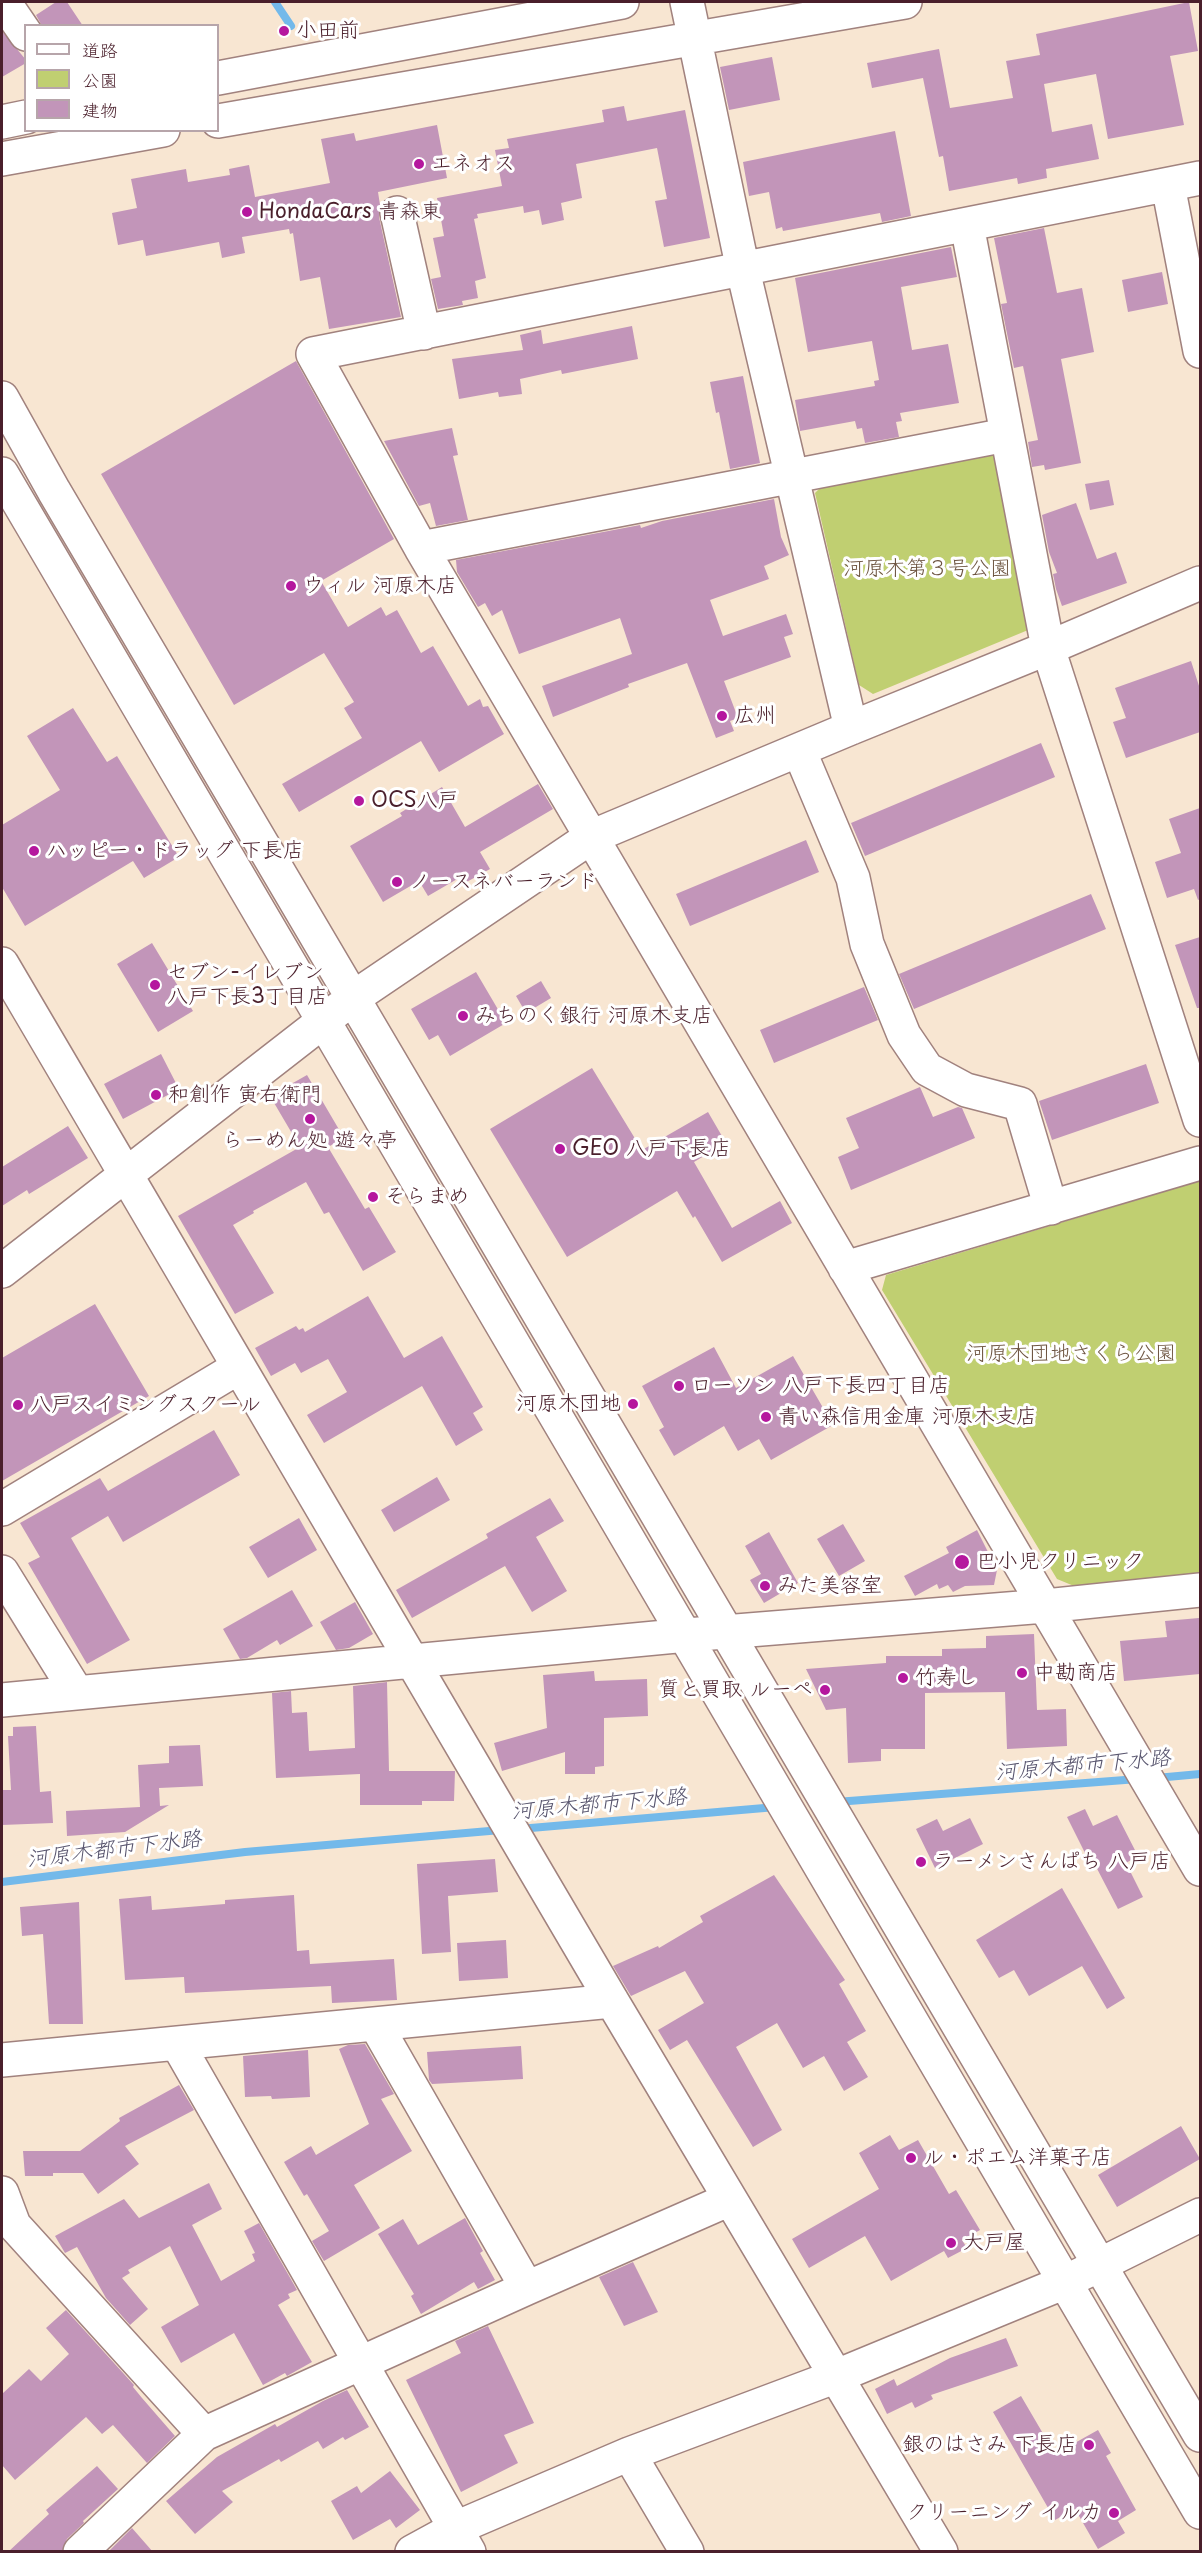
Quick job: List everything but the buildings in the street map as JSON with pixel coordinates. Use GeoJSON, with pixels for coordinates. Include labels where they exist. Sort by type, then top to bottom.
{"type":"FeatureCollection","features":[{"type":"Feature","properties":{"kind":"street"},"geometry":{"type":"LineString","coordinates":[[219,78],[546,8],[622,2]]}},
{"type":"Feature","properties":{"kind":"street"},"geometry":{"type":"LineString","coordinates":[[687,2],[744,270],[850,728]]}},
{"type":"Feature","properties":{"kind":"street"},"geometry":{"type":"LineString","coordinates":[[219,121],[905,2]]}},
{"type":"Feature","properties":{"kind":"street"},"geometry":{"type":"LineString","coordinates":[[2,122],[24,117]]}},
{"type":"Feature","properties":{"kind":"street"},"geometry":{"type":"LineString","coordinates":[[2,159],[152,132]]}},
{"type":"Feature","properties":{"kind":"street"},"geometry":{"type":"LineString","coordinates":[[1199,1865],[421,548],[313,354],[1200,178]]}},
{"type":"Feature","properties":{"kind":"street"},"geometry":{"type":"LineString","coordinates":[[1168,184],[1200,351]]}},
{"type":"Feature","properties":{"kind":"street"},"geometry":{"type":"LineString","coordinates":[[397,213],[424,333]]}},
{"type":"Feature","properties":{"kind":"street"},"geometry":{"type":"LineString","coordinates":[[967,225],[1048,648],[1200,1120]]}},
{"type":"Feature","properties":{"kind":"street"},"geometry":{"type":"LineString","coordinates":[[2,398],[60,501],[1200,2435]]}},
{"type":"Feature","properties":{"kind":"street"},"geometry":{"type":"LineString","coordinates":[[421,548],[1006,435]]}},
{"type":"Feature","properties":{"kind":"street"},"geometry":{"type":"LineString","coordinates":[[2,474],[687,1635],[1200,2512]]}},
{"type":"Feature","properties":{"kind":"street"},"geometry":{"type":"LineString","coordinates":[[2,1271],[323,1020],[591,837],[1200,583]]}},
{"type":"Feature","properties":{"kind":"street"},"geometry":{"type":"LineString","coordinates":[[799,750],[853,878],[867,944],[904,1035],[927,1069],[966,1090],[1020,1104],[1051,1208]]}},
{"type":"Feature","properties":{"kind":"street"},"geometry":{"type":"LineString","coordinates":[[2,964],[612,2001],[941,2552]]}},
{"type":"Feature","properties":{"kind":"street"},"geometry":{"type":"LineString","coordinates":[[845,1268],[1200,1163]]}},
{"type":"Feature","properties":{"kind":"street"},"geometry":{"type":"LineString","coordinates":[[2,1509],[239,1367]]}},
{"type":"Feature","properties":{"kind":"street"},"geometry":{"type":"LineString","coordinates":[[2,1572],[77,1693]]}},
{"type":"Feature","properties":{"kind":"street"},"geometry":{"type":"LineString","coordinates":[[2,1700],[687,1635],[1045,1606],[1200,1590]]}},
{"type":"Feature","properties":{"kind":"street"},"geometry":{"type":"LineString","coordinates":[[2,2060],[612,2001]]}},
{"type":"Feature","properties":{"kind":"street"},"geometry":{"type":"LineString","coordinates":[[376,2025],[527,2288]]}},
{"type":"Feature","properties":{"kind":"street"},"geometry":{"type":"LineString","coordinates":[[177,2043],[463,2540]]}},
{"type":"Feature","properties":{"kind":"street"},"geometry":{"type":"LineString","coordinates":[[2,2193],[14,2225],[204,2434]]}},
{"type":"Feature","properties":{"kind":"street"},"geometry":{"type":"LineString","coordinates":[[80,2552],[204,2434],[730,2199]]}},
{"type":"Feature","properties":{"kind":"street"},"geometry":{"type":"LineString","coordinates":[[412,2552],[463,2540],[629,2454],[837,2376],[1065,2282],[1200,2215]]}},
{"type":"Feature","properties":{"kind":"street"},"geometry":{"type":"LineString","coordinates":[[629,2454],[687,2552]]}},
{"type":"Feature","properties":{"kind":"green space","name":"河原木第３号公園"},"geometry":{"type":"Polygon","coordinates":[[[996,449],[1033,628],[873,694],[859,685],[815,493],[823,485],[996,449]]]}},
{"type":"Feature","properties":{"kind":"green space","name":"河原木団地さくら公園"},"geometry":{"type":"Polygon","coordinates":[[[1200,1181],[1200,1576],[1074,1586],[1057,1579],[882,1290],[886,1275],[1200,1181]]]}},
{"type":"Feature","properties":{"kind":"waterway","name":"河原木都市下水路"},"geometry":{"type":"LineString","coordinates":[[275,2],[291,26]]}},
{"type":"Feature","properties":{"kind":"waterway","name":"河原木都市下水路"},"geometry":{"type":"LineString","coordinates":[[1156,1778],[1200,1774]]}},
{"type":"Feature","properties":{"kind":"waterway","name":"河原木都市下水路"},"geometry":{"type":"LineString","coordinates":[[836,1802],[1138,1779]]}},
{"type":"Feature","properties":{"kind":"waterway","name":"河原木都市下水路"},"geometry":{"type":"LineString","coordinates":[[519,1829],[776,1807]]}},
{"type":"Feature","properties":{"kind":"waterway","name":"河原木都市下水路"},"geometry":{"type":"LineString","coordinates":[[2,1882],[245,1852],[501,1830]]}},
{"type":"Feature","properties":{"kind":"place","name":"小田前"},"geometry":{"type":"Point","coordinates":[284,31]}},
{"type":"Feature","properties":{"kind":"place","name":"エネオス"},"geometry":{"type":"Point","coordinates":[419,164]}},
{"type":"Feature","properties":{"kind":"place","name":"HondaCars 青森東"},"geometry":{"type":"Point","coordinates":[247,212]}},
{"type":"Feature","properties":{"kind":"place","name":"ウィル 河原木店"},"geometry":{"type":"Point","coordinates":[291,586]}},
{"type":"Feature","properties":{"kind":"place","name":"広州"},"geometry":{"type":"Point","coordinates":[722,716]}},
{"type":"Feature","properties":{"kind":"place","name":"OCS八戸"},"geometry":{"type":"Point","coordinates":[359,801]}},
{"type":"Feature","properties":{"kind":"place","name":"ハッピー・ドラッグ 下長店"},"geometry":{"type":"Point","coordinates":[34,851]}},
{"type":"Feature","properties":{"kind":"place","name":"ノースネバーランド"},"geometry":{"type":"Point","coordinates":[397,882]}},
{"type":"Feature","properties":{"kind":"place","name":"セブン-イレブン 八戸下長3丁目店"},"geometry":{"type":"Point","coordinates":[155,985]}},
{"type":"Feature","properties":{"kind":"place","name":"みちのく銀行 河原木支店"},"geometry":{"type":"Point","coordinates":[463,1016]}},
{"type":"Feature","properties":{"kind":"place","name":"和創作 寅右衛門"},"geometry":{"type":"Point","coordinates":[156,1095]}},
{"type":"Feature","properties":{"kind":"place","name":"らーめん処 遊々亭"},"geometry":{"type":"Point","coordinates":[310,1119]}},
{"type":"Feature","properties":{"kind":"place","name":"GEO 八戸下長店"},"geometry":{"type":"Point","coordinates":[560,1149]}},
{"type":"Feature","properties":{"kind":"place","name":"そらまめ"},"geometry":{"type":"Point","coordinates":[373,1197]}},
{"type":"Feature","properties":{"kind":"place","name":"ローソン 八戸下長四丁目店"},"geometry":{"type":"Point","coordinates":[679,1386]}},
{"type":"Feature","properties":{"kind":"place","name":"河原木団地"},"geometry":{"type":"Point","coordinates":[633,1404]}},
{"type":"Feature","properties":{"kind":"place","name":"八戸スイミングスクール"},"geometry":{"type":"Point","coordinates":[18,1405]}},
{"type":"Feature","properties":{"kind":"place","name":"青い森信用金庫 河原木支店"},"geometry":{"type":"Point","coordinates":[766,1417]}},
{"type":"Feature","properties":{"kind":"place","name":"巴小児クリニック"},"geometry":{"type":"Point","coordinates":[962,1562]}},
{"type":"Feature","properties":{"kind":"place","name":"みた美容室"},"geometry":{"type":"Point","coordinates":[765,1586]}},
{"type":"Feature","properties":{"kind":"place","name":"中勘商店"},"geometry":{"type":"Point","coordinates":[1022,1673]}},
{"type":"Feature","properties":{"kind":"place","name":"竹寿し"},"geometry":{"type":"Point","coordinates":[903,1678]}},
{"type":"Feature","properties":{"kind":"place","name":"質と買取 ルーペ"},"geometry":{"type":"Point","coordinates":[825,1690]}},
{"type":"Feature","properties":{"kind":"place","name":"ラーメンさんぱち 八戸店"},"geometry":{"type":"Point","coordinates":[921,1862]}},
{"type":"Feature","properties":{"kind":"place","name":"ル・ポエム洋菓子店"},"geometry":{"type":"Point","coordinates":[911,2158]}},
{"type":"Feature","properties":{"kind":"place","name":"大戸屋"},"geometry":{"type":"Point","coordinates":[951,2243]}},
{"type":"Feature","properties":{"kind":"place","name":"銀のはさみ 下長店"},"geometry":{"type":"Point","coordinates":[1089,2445]}},
{"type":"Feature","properties":{"kind":"place","name":"クリーニング イルカ"},"geometry":{"type":"Point","coordinates":[1114,2513]}}]}
